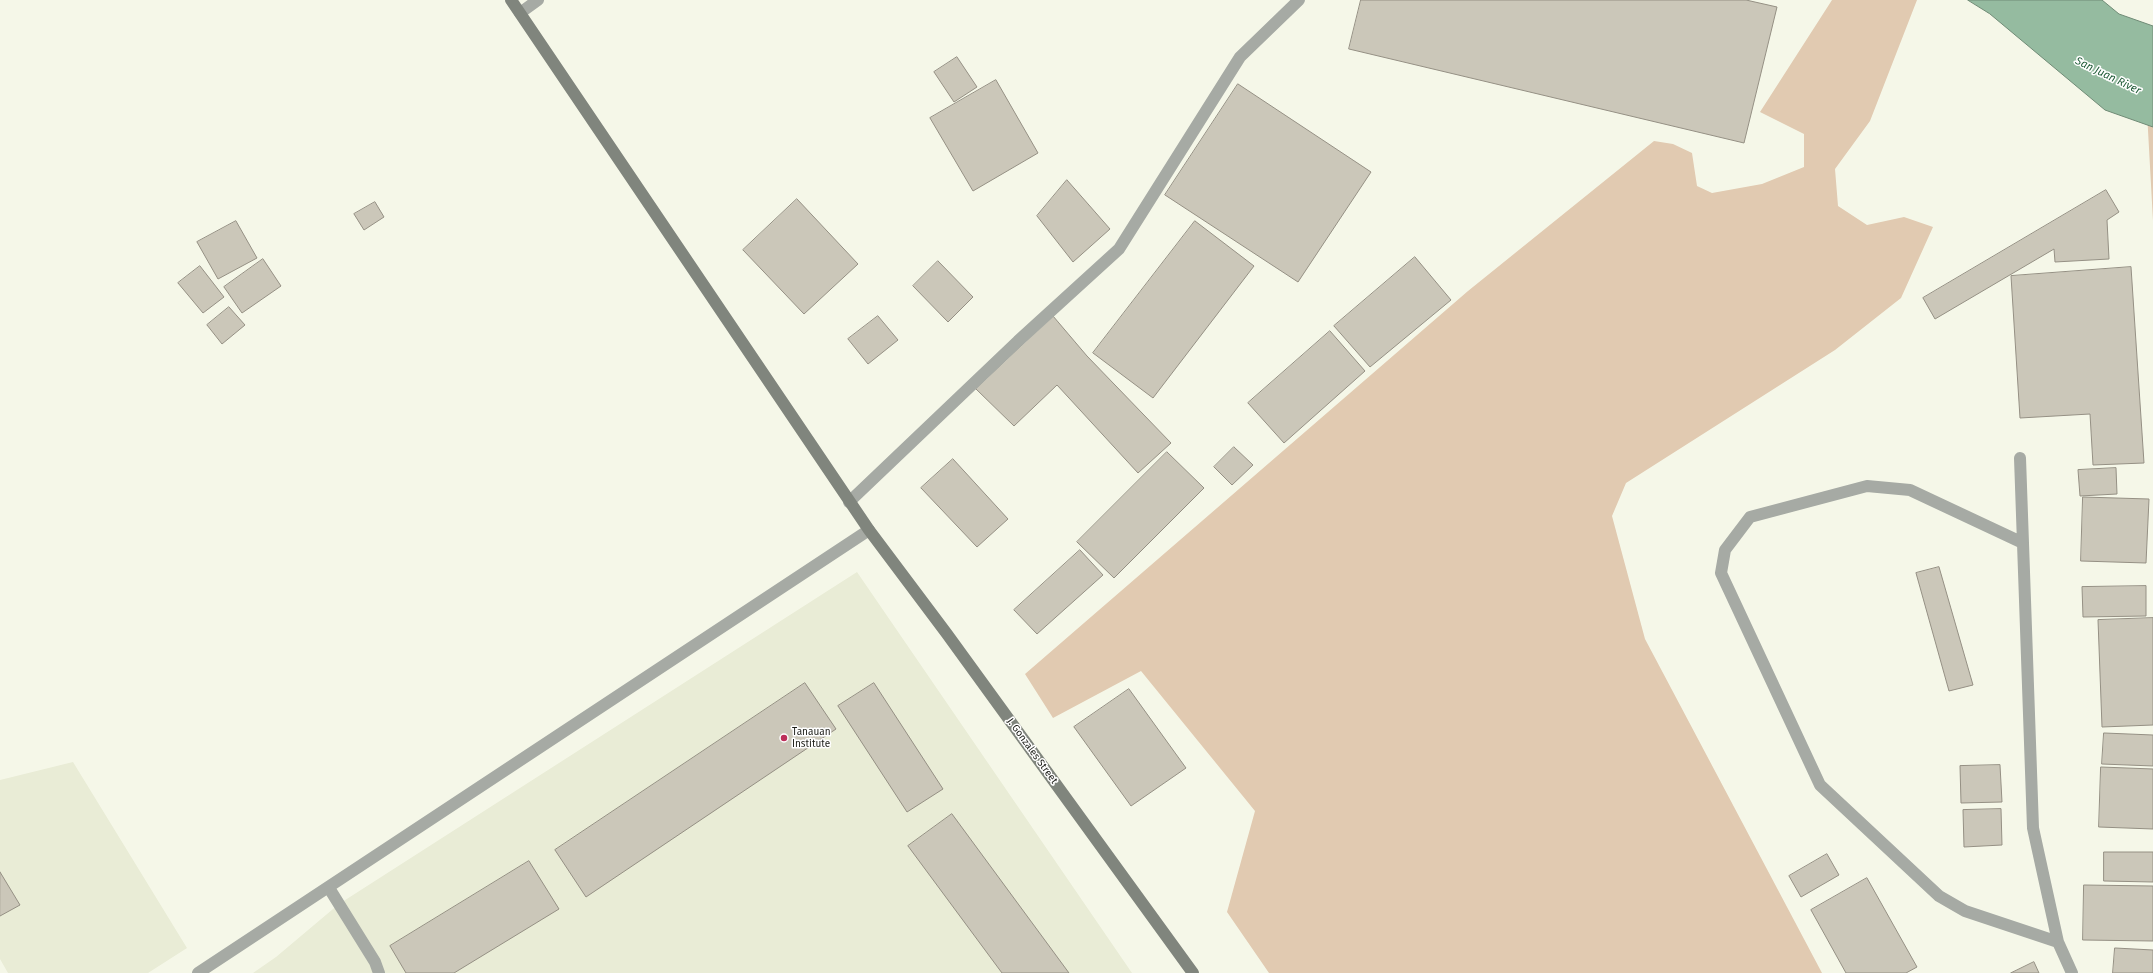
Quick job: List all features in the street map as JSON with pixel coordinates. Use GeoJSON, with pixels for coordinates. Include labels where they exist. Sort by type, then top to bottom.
{"type":"FeatureCollection","features":[{"type":"Feature","properties":{"kind":"main road","name":"J. Gonzales Street"},"geometry":{"type":"LineString","coordinates":[[511,0],[849,502],[952,640],[1193,973]]}},
{"type":"Feature","properties":{"kind":"street"},"geometry":{"type":"LineString","coordinates":[[520,13],[538,0]]}},
{"type":"Feature","properties":{"kind":"street"},"geometry":{"type":"LineString","coordinates":[[849,502],[1018,341],[1119,249],[1240,57],[1299,0]]}},
{"type":"Feature","properties":{"kind":"street"},"geometry":{"type":"LineString","coordinates":[[2020,458],[2033,828],[2058,942],[2072,973]]}},
{"type":"Feature","properties":{"kind":"street"},"geometry":{"type":"LineString","coordinates":[[2023,543],[1910,490],[1867,486],[1750,517],[1726,550],[1722,573],[1820,785],[1939,896],[1966,911],[2058,942]]}},
{"type":"Feature","properties":{"kind":"street"},"geometry":{"type":"LineString","coordinates":[[198,973],[329,888],[869,530]]}},
{"type":"Feature","properties":{"kind":"street"},"geometry":{"type":"LineString","coordinates":[[329,888],[375,962],[379,973]]}},
{"type":"Feature","properties":{"kind":"shaded area"},"geometry":{"type":"Polygon","coordinates":[[[1832,0],[1917,0],[1870,121],[1835,169],[1838,206],[1867,225],[1904,217],[1933,227],[1901,298],[1835,350],[1626,483],[1612,516],[1645,639],[1822,973],[1269,973],[1227,912],[1255,811],[1141,671],[1053,718],[1025,674],[1468,291],[1654,141],[1673,144],[1692,153],[1697,186],[1712,193],[1762,184],[1804,167],[1804,134],[1760,112],[1832,0]]]}},
{"type":"Feature","properties":{"kind":"shaded area"},"geometry":{"type":"Polygon","coordinates":[[[2146,94],[2148,125],[2153,127],[2153,221],[2146,94]]]}},
{"type":"Feature","properties":{"kind":"shaded area","name":"Tanauan Institute"},"geometry":{"type":"Polygon","coordinates":[[[857,572],[1132,973],[253,973],[276,957],[339,904],[857,572]]]}},
{"type":"Feature","properties":{"kind":"shaded area"},"geometry":{"type":"Polygon","coordinates":[[[73,762],[187,948],[148,973],[8,973],[0,959],[0,780],[73,762]]]}},
{"type":"Feature","properties":{"kind":"water","name":"San Juan River"},"geometry":{"type":"Polygon","coordinates":[[[1968,0],[2102,0],[2119,14],[2153,26],[2153,127],[2105,110],[1990,14],[1968,0]]]}},
{"type":"Feature","properties":{"kind":"building"},"geometry":{"type":"Polygon","coordinates":[[[1361,0],[1746,0],[1777,7],[1744,143],[1349,49],[1361,0]]]}},
{"type":"Feature","properties":{"kind":"building"},"geometry":{"type":"Polygon","coordinates":[[[957,57],[977,87],[954,102],[934,72],[957,57]]]}},
{"type":"Feature","properties":{"kind":"building"},"geometry":{"type":"Polygon","coordinates":[[[996,80],[1038,153],[973,191],[930,118],[996,80]]]}},
{"type":"Feature","properties":{"kind":"building"},"geometry":{"type":"Polygon","coordinates":[[[1238,84],[1371,172],[1298,282],[1165,195],[1238,84]]]}},
{"type":"Feature","properties":{"kind":"building"},"geometry":{"type":"Polygon","coordinates":[[[1067,180],[1110,229],[1073,262],[1037,216],[1067,180]]]}},
{"type":"Feature","properties":{"kind":"building"},"geometry":{"type":"Polygon","coordinates":[[[2106,190],[2119,212],[2107,220],[2109,259],[2055,262],[2054,249],[1935,319],[1923,298],[2106,190]]]}},
{"type":"Feature","properties":{"kind":"building"},"geometry":{"type":"Polygon","coordinates":[[[797,199],[858,264],[804,314],[743,250],[797,199]]]}},
{"type":"Feature","properties":{"kind":"building"},"geometry":{"type":"Polygon","coordinates":[[[375,202],[384,217],[364,230],[354,214],[375,202]]]}},
{"type":"Feature","properties":{"kind":"building"},"geometry":{"type":"Polygon","coordinates":[[[236,221],[257,258],[218,279],[197,242],[236,221]]]}},
{"type":"Feature","properties":{"kind":"building"},"geometry":{"type":"Polygon","coordinates":[[[1195,221],[1254,266],[1153,398],[1093,353],[1195,221]]]}},
{"type":"Feature","properties":{"kind":"building"},"geometry":{"type":"Polygon","coordinates":[[[1415,257],[1451,300],[1370,367],[1334,326],[1415,257]]]}},
{"type":"Feature","properties":{"kind":"building"},"geometry":{"type":"Polygon","coordinates":[[[263,259],[281,286],[242,313],[224,287],[263,259]]]}},
{"type":"Feature","properties":{"kind":"building"},"geometry":{"type":"Polygon","coordinates":[[[938,261],[973,297],[948,322],[913,286],[938,261]]]}},
{"type":"Feature","properties":{"kind":"building"},"geometry":{"type":"Polygon","coordinates":[[[200,266],[224,297],[203,313],[178,283],[200,266]]]}},
{"type":"Feature","properties":{"kind":"building"},"geometry":{"type":"Polygon","coordinates":[[[2131,267],[2144,463],[2093,465],[2090,414],[2020,418],[2011,276],[2131,267]]]}},
{"type":"Feature","properties":{"kind":"building"},"geometry":{"type":"Polygon","coordinates":[[[229,307],[245,325],[222,344],[207,325],[229,307]]]}},
{"type":"Feature","properties":{"kind":"building"},"geometry":{"type":"Polygon","coordinates":[[[878,316],[898,340],[868,364],[848,339],[878,316]]]}},
{"type":"Feature","properties":{"kind":"building"},"geometry":{"type":"Polygon","coordinates":[[[1053,316],[1087,356],[1171,443],[1138,473],[1057,385],[1014,426],[976,389],[1053,316]]]}},
{"type":"Feature","properties":{"kind":"building"},"geometry":{"type":"Polygon","coordinates":[[[1330,331],[1365,371],[1284,443],[1248,403],[1330,331]]]}},
{"type":"Feature","properties":{"kind":"building"},"geometry":{"type":"Polygon","coordinates":[[[1234,447],[1253,465],[1232,485],[1214,467],[1234,447]]]}},
{"type":"Feature","properties":{"kind":"building"},"geometry":{"type":"Polygon","coordinates":[[[1167,452],[1204,488],[1114,578],[1077,542],[1167,452]]]}},
{"type":"Feature","properties":{"kind":"building"},"geometry":{"type":"Polygon","coordinates":[[[953,459],[1008,519],[977,547],[921,488],[953,459]]]}},
{"type":"Feature","properties":{"kind":"building"},"geometry":{"type":"Polygon","coordinates":[[[2116,468],[2117,494],[2080,496],[2078,470],[2116,468]]]}},
{"type":"Feature","properties":{"kind":"building"},"geometry":{"type":"Polygon","coordinates":[[[2083,497],[2149,499],[2146,563],[2081,561],[2083,497]]]}},
{"type":"Feature","properties":{"kind":"building"},"geometry":{"type":"Polygon","coordinates":[[[1080,550],[1103,575],[1037,634],[1014,610],[1080,550]]]}},
{"type":"Feature","properties":{"kind":"building"},"geometry":{"type":"Polygon","coordinates":[[[1939,567],[1973,685],[1949,691],[1916,573],[1939,567]]]}},
{"type":"Feature","properties":{"kind":"building"},"geometry":{"type":"Polygon","coordinates":[[[2146,586],[2146,616],[2083,617],[2082,587],[2146,586]]]}},
{"type":"Feature","properties":{"kind":"building"},"geometry":{"type":"Polygon","coordinates":[[[2153,618],[2153,725],[2102,727],[2098,620],[2153,618]]]}},
{"type":"Feature","properties":{"kind":"building"},"geometry":{"type":"Polygon","coordinates":[[[805,683],[836,729],[586,897],[555,850],[805,683]]]}},
{"type":"Feature","properties":{"kind":"building"},"geometry":{"type":"Polygon","coordinates":[[[874,683],[943,789],[907,812],[838,706],[874,683]]]}},
{"type":"Feature","properties":{"kind":"building"},"geometry":{"type":"Polygon","coordinates":[[[1129,689],[1186,768],[1131,806],[1074,727],[1129,689]]]}},
{"type":"Feature","properties":{"kind":"building"},"geometry":{"type":"Polygon","coordinates":[[[2104,733],[2153,735],[2153,766],[2102,764],[2104,733]]]}},
{"type":"Feature","properties":{"kind":"building"},"geometry":{"type":"Polygon","coordinates":[[[2000,765],[2002,802],[1961,803],[1960,766],[2000,765]]]}},
{"type":"Feature","properties":{"kind":"building"},"geometry":{"type":"Polygon","coordinates":[[[2101,767],[2153,769],[2153,829],[2099,827],[2101,767]]]}},
{"type":"Feature","properties":{"kind":"building"},"geometry":{"type":"Polygon","coordinates":[[[2001,809],[2002,845],[1964,847],[1963,810],[2001,809]]]}},
{"type":"Feature","properties":{"kind":"building"},"geometry":{"type":"Polygon","coordinates":[[[952,814],[1069,973],[1002,973],[908,846],[952,814]]]}},
{"type":"Feature","properties":{"kind":"building"},"geometry":{"type":"Polygon","coordinates":[[[2104,852],[2153,852],[2153,882],[2104,881],[2104,852]]]}},
{"type":"Feature","properties":{"kind":"building"},"geometry":{"type":"Polygon","coordinates":[[[1827,854],[1839,875],[1801,897],[1789,876],[1827,854]]]}},
{"type":"Feature","properties":{"kind":"building"},"geometry":{"type":"Polygon","coordinates":[[[529,861],[559,909],[454,973],[406,973],[390,946],[529,861]]]}},
{"type":"Feature","properties":{"kind":"building"},"geometry":{"type":"Polygon","coordinates":[[[0,872],[20,905],[0,916],[0,872]]]}},
{"type":"Feature","properties":{"kind":"building"},"geometry":{"type":"Polygon","coordinates":[[[1867,878],[1917,967],[1906,973],[1846,973],[1811,910],[1867,878]]]}},
{"type":"Feature","properties":{"kind":"building"},"geometry":{"type":"Polygon","coordinates":[[[2084,885],[2153,886],[2153,941],[2083,940],[2084,885]]]}},
{"type":"Feature","properties":{"kind":"building"},"geometry":{"type":"Polygon","coordinates":[[[2115,948],[2153,950],[2153,973],[2113,973],[2115,948]]]}},
{"type":"Feature","properties":{"kind":"building"},"geometry":{"type":"Polygon","coordinates":[[[2034,962],[2039,973],[2011,973],[2034,962]]]}},
{"type":"Feature","properties":{"kind":"place","name":"Tanauan Institute"},"geometry":{"type":"Point","coordinates":[784,738]}}]}
